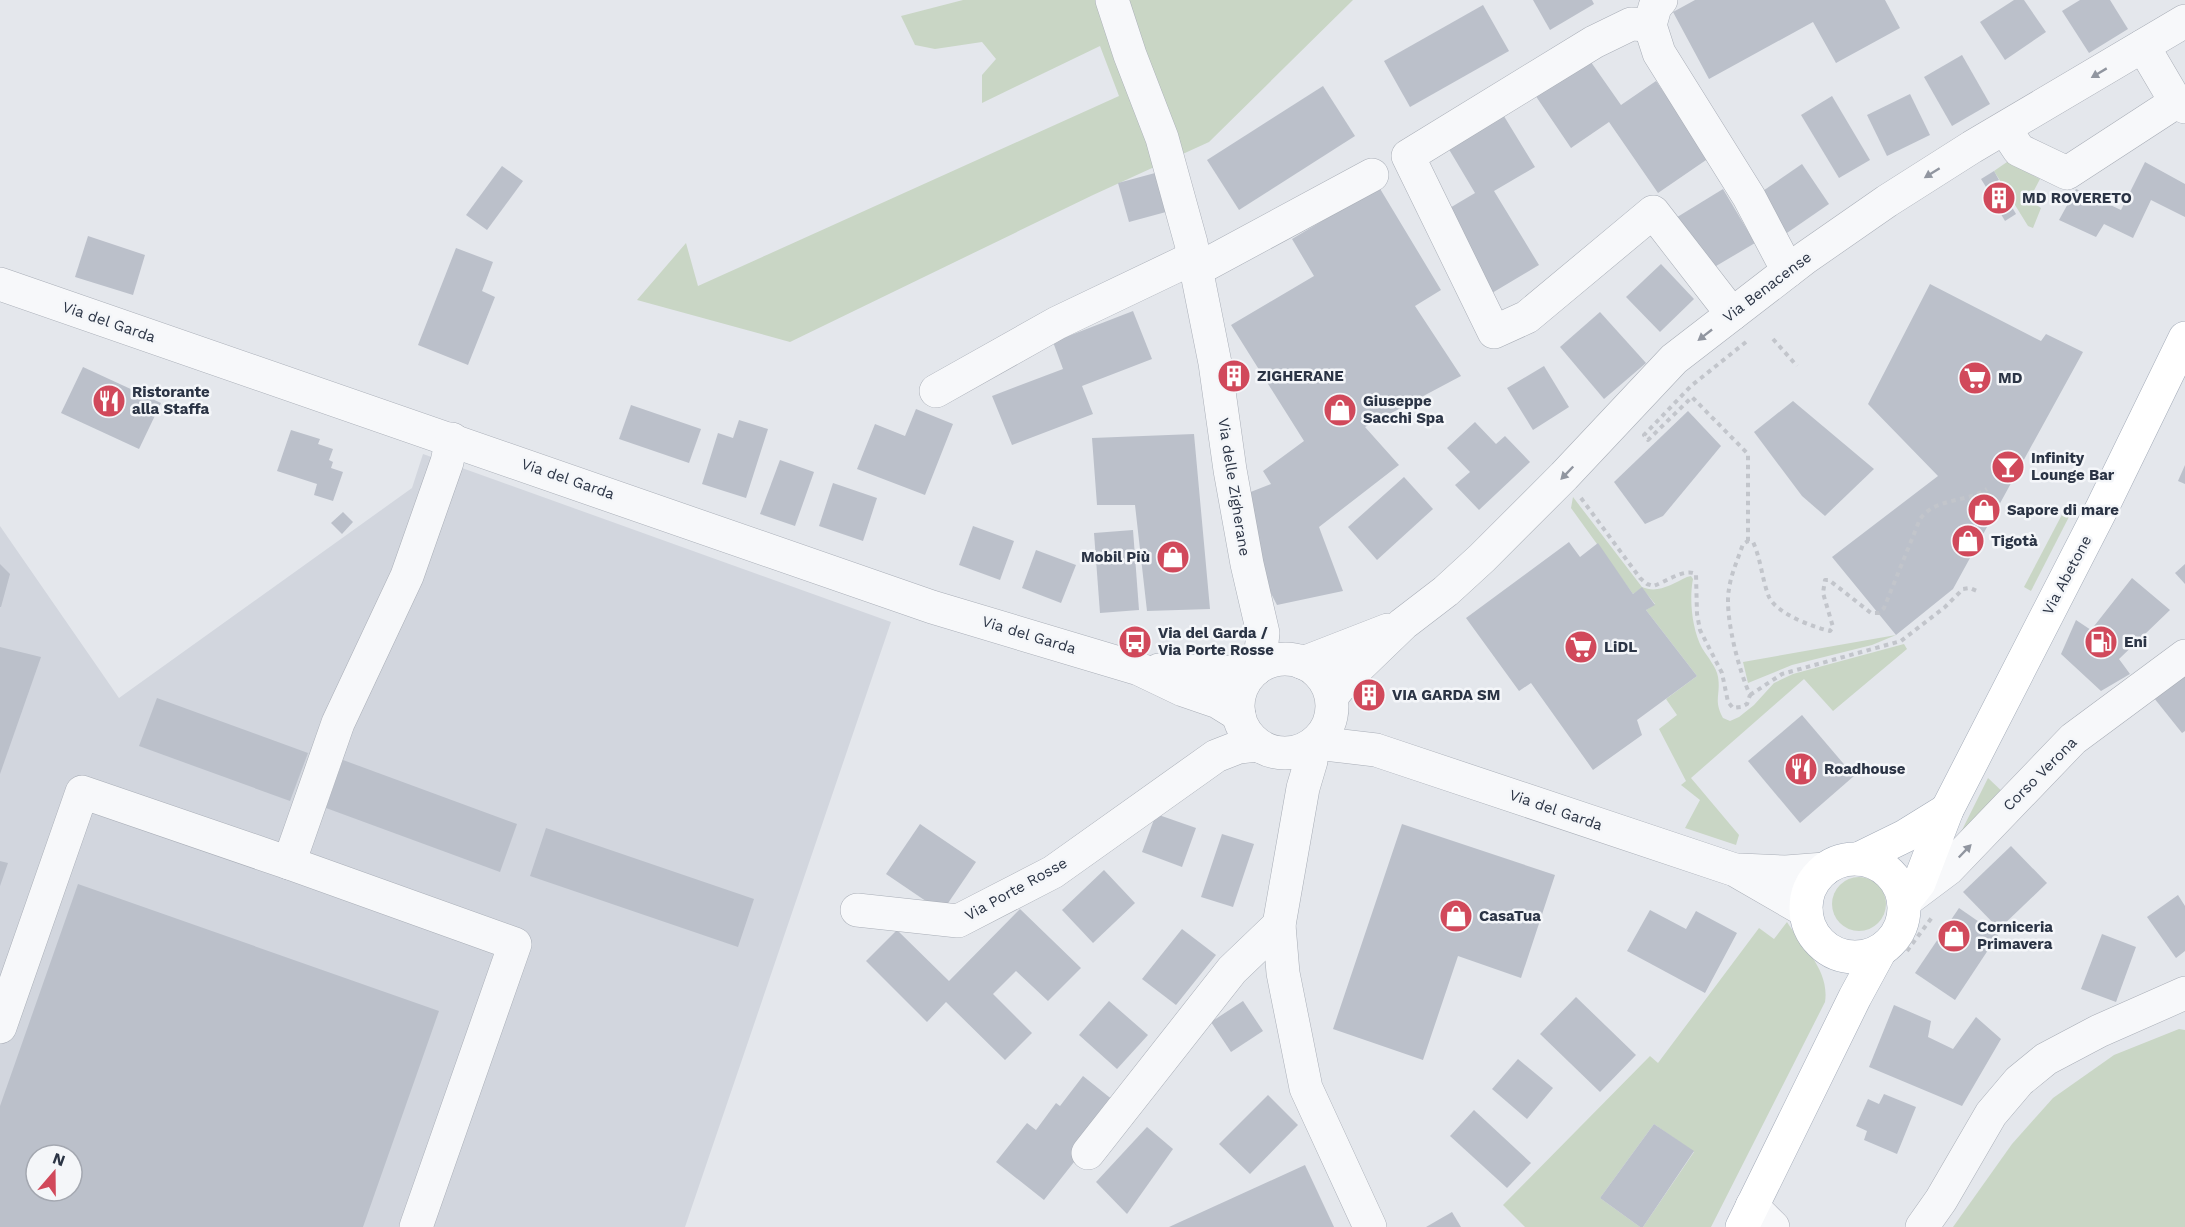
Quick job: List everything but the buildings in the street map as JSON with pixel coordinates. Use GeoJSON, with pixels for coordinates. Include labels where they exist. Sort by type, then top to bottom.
{"type":"FeatureCollection","features":[{"type":"Feature","properties":{"kind":"main road","name":"Via Abetone"},"geometry":{"type":"LineString","coordinates":[[1904,902],[1919,883],[1947,810],[2102,508],[2185,338]]}},
{"type":"Feature","properties":{"kind":"main road"},"geometry":{"type":"LineString","coordinates":[[1858,859],[1905,836],[1947,810]]}},
{"type":"Feature","properties":{"kind":"main road"},"geometry":{"type":"LineString","coordinates":[[1755,1220],[1855,997],[1891,955],[1891,942],[1899,931],[1904,917],[1901,889],[1884,868],[1858,859],[1845,860],[1825,869],[1813,883],[1807,896],[1808,924],[1814,936],[1834,953],[1850,958],[1891,955]]}},
{"type":"Feature","properties":{"kind":"main road"},"geometry":{"type":"LineString","coordinates":[[1834,953],[1855,997]]}},
{"type":"Feature","properties":{"kind":"street","name":"Via delle Zigherane"},"geometry":{"type":"LineString","coordinates":[[1112,0],[1130,55],[1162,138],[1195,264],[1215,363],[1243,540],[1263,633],[1273,666]]}},
{"type":"Feature","properties":{"kind":"street"},"geometry":{"type":"LineString","coordinates":[[1739,328],[1653,212],[1527,317],[1494,332],[1408,156],[1594,42],[1655,13],[1659,53],[1749,197],[1788,271]]}},
{"type":"Feature","properties":{"kind":"street","name":"Via Benacense"},"geometry":{"type":"LineString","coordinates":[[1403,624],[1446,591],[1564,476],[1674,359],[1739,328],[1788,271],[1887,201],[1972,147],[2185,21]]}},
{"type":"Feature","properties":{"kind":"street"},"geometry":{"type":"LineString","coordinates":[[2005,129],[2019,150],[2067,173],[2180,105],[2143,46]]}},
{"type":"Feature","properties":{"kind":"street"},"geometry":{"type":"LineString","coordinates":[[936,391],[1057,323],[1195,264],[1372,175]]}},
{"type":"Feature","properties":{"kind":"street","name":"Via del Garda"},"geometry":{"type":"LineString","coordinates":[[0,284],[932,607],[1139,669],[1183,690],[1218,702],[1275,737],[1376,750],[1735,870],[1806,911]]}},
{"type":"Feature","properties":{"kind":"street"},"geometry":{"type":"LineString","coordinates":[[289,863],[338,723],[407,576],[447,462],[452,439]]}},
{"type":"Feature","properties":{"kind":"street"},"geometry":{"type":"LineString","coordinates":[[1370,1227],[1306,1088],[1283,974],[1279,925],[1303,788],[1275,737],[1239,697],[1273,666],[1403,624]]}},
{"type":"Feature","properties":{"kind":"street"},"geometry":{"type":"LineString","coordinates":[[1275,737],[1327,729],[1332,705],[1347,678],[1403,624]]}},
{"type":"Feature","properties":{"kind":"street","name":"Corso Verona"},"geometry":{"type":"LineString","coordinates":[[1904,902],[1948,868],[2073,739],[2185,656]]}},
{"type":"Feature","properties":{"kind":"street"},"geometry":{"type":"LineString","coordinates":[[1273,666],[1322,676],[1332,705]]}},
{"type":"Feature","properties":{"kind":"street","name":"Via del Garda"},"geometry":{"type":"LineString","coordinates":[[1139,669],[1185,672],[1273,666]]}},
{"type":"Feature","properties":{"kind":"street","name":"Via del Garda"},"geometry":{"type":"LineString","coordinates":[[1332,705],[1376,750]]}},
{"type":"Feature","properties":{"kind":"street","name":"Via Porte Rosse"},"geometry":{"type":"LineString","coordinates":[[856,910],[958,921],[1053,872],[1216,756],[1232,735],[1275,737]]}},
{"type":"Feature","properties":{"kind":"street"},"geometry":{"type":"LineString","coordinates":[[0,1027],[82,792],[514,944],[416,1227]]}},
{"type":"Feature","properties":{"kind":"street","name":"Via del Garda"},"geometry":{"type":"LineString","coordinates":[[1735,870],[1786,872],[1825,869]]}},
{"type":"Feature","properties":{"kind":"street"},"geometry":{"type":"LineString","coordinates":[[1088,1153],[1232,970],[1279,925]]}},
{"type":"Feature","properties":{"kind":"street"},"geometry":{"type":"LineString","coordinates":[[1922,1227],[1941,1200],[1991,1114],[2019,1082],[2046,1059],[2099,1031],[2185,993]]}},
{"type":"Feature","properties":{"kind":"path"},"geometry":{"type":"LineString","coordinates":[[1739,328],[1691,386],[1644,435],[1648,440],[1692,397],[1749,454],[1748,541]]}},
{"type":"Feature","properties":{"kind":"path"},"geometry":{"type":"LineString","coordinates":[[1773,339],[1797,366]]}},
{"type":"Feature","properties":{"kind":"path"},"geometry":{"type":"LineString","coordinates":[[1564,476],[1640,578],[1647,584],[1653,586],[1685,572],[1696,574],[1697,614],[1700,630],[1722,673],[1728,702],[1733,708],[1747,704],[1750,695],[1733,637],[1728,597],[1743,544],[1748,541]]}},
{"type":"Feature","properties":{"kind":"path"},"geometry":{"type":"LineString","coordinates":[[1748,541],[1753,542],[1755,547],[1770,599],[1798,619],[1818,628],[1830,630],[1833,627],[1823,593],[1825,580],[1829,580],[1871,613],[1880,613],[1920,519],[1927,509],[1942,503],[1978,495],[1987,489]]}},
{"type":"Feature","properties":{"kind":"path"},"geometry":{"type":"LineString","coordinates":[[1750,695],[1782,674],[1901,641],[1945,607],[1963,589],[1970,588],[1977,591]]}},
{"type":"Feature","properties":{"kind":"path"},"geometry":{"type":"LineString","coordinates":[[1891,955],[1935,914]]}},
{"type":"Feature","properties":{"kind":"shaded area"},"geometry":{"type":"Polygon","coordinates":[[[423,454],[891,622],[685,1227],[0,1227],[0,526],[119,698],[412,488],[423,454]]]}},
{"type":"Feature","properties":{"kind":"green space"},"geometry":{"type":"Polygon","coordinates":[[[963,0],[1353,0],[1209,142],[1093,195],[790,342],[637,300],[686,243],[698,286],[1119,96],[1100,46],[982,103],[982,75],[996,59],[982,42],[935,49],[915,45],[901,16],[963,0]]]}},
{"type":"Feature","properties":{"kind":"green space"},"geometry":{"type":"Polygon","coordinates":[[[2007,162],[2040,179],[2029,200],[2041,208],[2033,228],[2028,226],[1994,171],[2007,162]]]}},
{"type":"Feature","properties":{"kind":"green space"},"geometry":{"type":"Polygon","coordinates":[[[1573,497],[1642,587],[1659,589],[1691,576],[1693,579],[1691,605],[1694,623],[1702,648],[1717,673],[1718,702],[1723,718],[1730,721],[1739,717],[1754,705],[1774,683],[1793,674],[1904,644],[1907,649],[1833,711],[1804,679],[1691,778],[1739,835],[1736,845],[1685,828],[1700,800],[1681,785],[1686,781],[1659,729],[1677,715],[1666,699],[1697,676],[1646,610],[1655,604],[1642,588],[1633,594],[1571,508],[1573,497]]]}},
{"type":"Feature","properties":{"kind":"green space"},"geometry":{"type":"Polygon","coordinates":[[[2067,505],[2073,509],[2031,591],[2024,587],[2067,505]]]}},
{"type":"Feature","properties":{"kind":"green space"},"geometry":{"type":"Polygon","coordinates":[[[1896,635],[1872,645],[1792,665],[1748,683],[1743,662],[1896,635]]]}},
{"type":"Feature","properties":{"kind":"green space"},"geometry":{"type":"Polygon","coordinates":[[[1988,778],[2008,797],[1956,842],[1988,778]]]}},
{"type":"Feature","properties":{"kind":"green space"},"geometry":{"type":"Polygon","coordinates":[[[1854,877],[1864,877],[1874,881],[1882,889],[1886,904],[1882,919],[1874,927],[1864,931],[1854,931],[1844,927],[1836,919],[1832,909],[1832,899],[1836,889],[1844,881],[1854,877]]]}},
{"type":"Feature","properties":{"kind":"green space"},"geometry":{"type":"Polygon","coordinates":[[[1787,922],[1819,969],[1825,990],[1825,1002],[1711,1227],[1643,1227],[1694,1152],[1654,1124],[1600,1198],[1640,1227],[1525,1227],[1503,1205],[1650,1056],[1658,1063],[1759,928],[1774,939],[1787,922]]]}},
{"type":"Feature","properties":{"kind":"green space"},"geometry":{"type":"Polygon","coordinates":[[[2179,1029],[2185,1030],[2185,1227],[1953,1227],[2012,1144],[2053,1098],[2114,1055],[2179,1029]]]}},
{"type":"Feature","properties":{"kind":"place","name":"MD ROVERETO"},"geometry":{"type":"Point","coordinates":[1999,198]}},
{"type":"Feature","properties":{"kind":"place","name":"ZIGHERANE"},"geometry":{"type":"Point","coordinates":[1234,376]}},
{"type":"Feature","properties":{"kind":"place","name":"MD"},"geometry":{"type":"Point","coordinates":[1975,378]}},
{"type":"Feature","properties":{"kind":"place","name":"Ristorante alla Staffa"},"geometry":{"type":"Point","coordinates":[109,401]}},
{"type":"Feature","properties":{"kind":"place","name":"Giuseppe Sacchi Spa"},"geometry":{"type":"Point","coordinates":[1340,410]}},
{"type":"Feature","properties":{"kind":"place","name":"Infinity Lounge Bar"},"geometry":{"type":"Point","coordinates":[2008,467]}},
{"type":"Feature","properties":{"kind":"place","name":"Sapore di mare"},"geometry":{"type":"Point","coordinates":[1984,510]}},
{"type":"Feature","properties":{"kind":"place","name":"Tigotà"},"geometry":{"type":"Point","coordinates":[1968,541]}},
{"type":"Feature","properties":{"kind":"place","name":"Mobil Più"},"geometry":{"type":"Point","coordinates":[1173,557]}},
{"type":"Feature","properties":{"kind":"place","name":"Via del Garda / Via Porte Rosse"},"geometry":{"type":"Point","coordinates":[1135,642]}},
{"type":"Feature","properties":{"kind":"place","name":"Eni"},"geometry":{"type":"Point","coordinates":[2101,642]}},
{"type":"Feature","properties":{"kind":"place","name":"LiDL"},"geometry":{"type":"Point","coordinates":[1581,647]}},
{"type":"Feature","properties":{"kind":"place","name":"VIA GARDA SM"},"geometry":{"type":"Point","coordinates":[1369,695]}},
{"type":"Feature","properties":{"kind":"place","name":"Roadhouse"},"geometry":{"type":"Point","coordinates":[1801,769]}},
{"type":"Feature","properties":{"kind":"place","name":"CasaTua"},"geometry":{"type":"Point","coordinates":[1456,916]}},
{"type":"Feature","properties":{"kind":"place","name":"Corniceria Primavera"},"geometry":{"type":"Point","coordinates":[1954,936]}}]}
